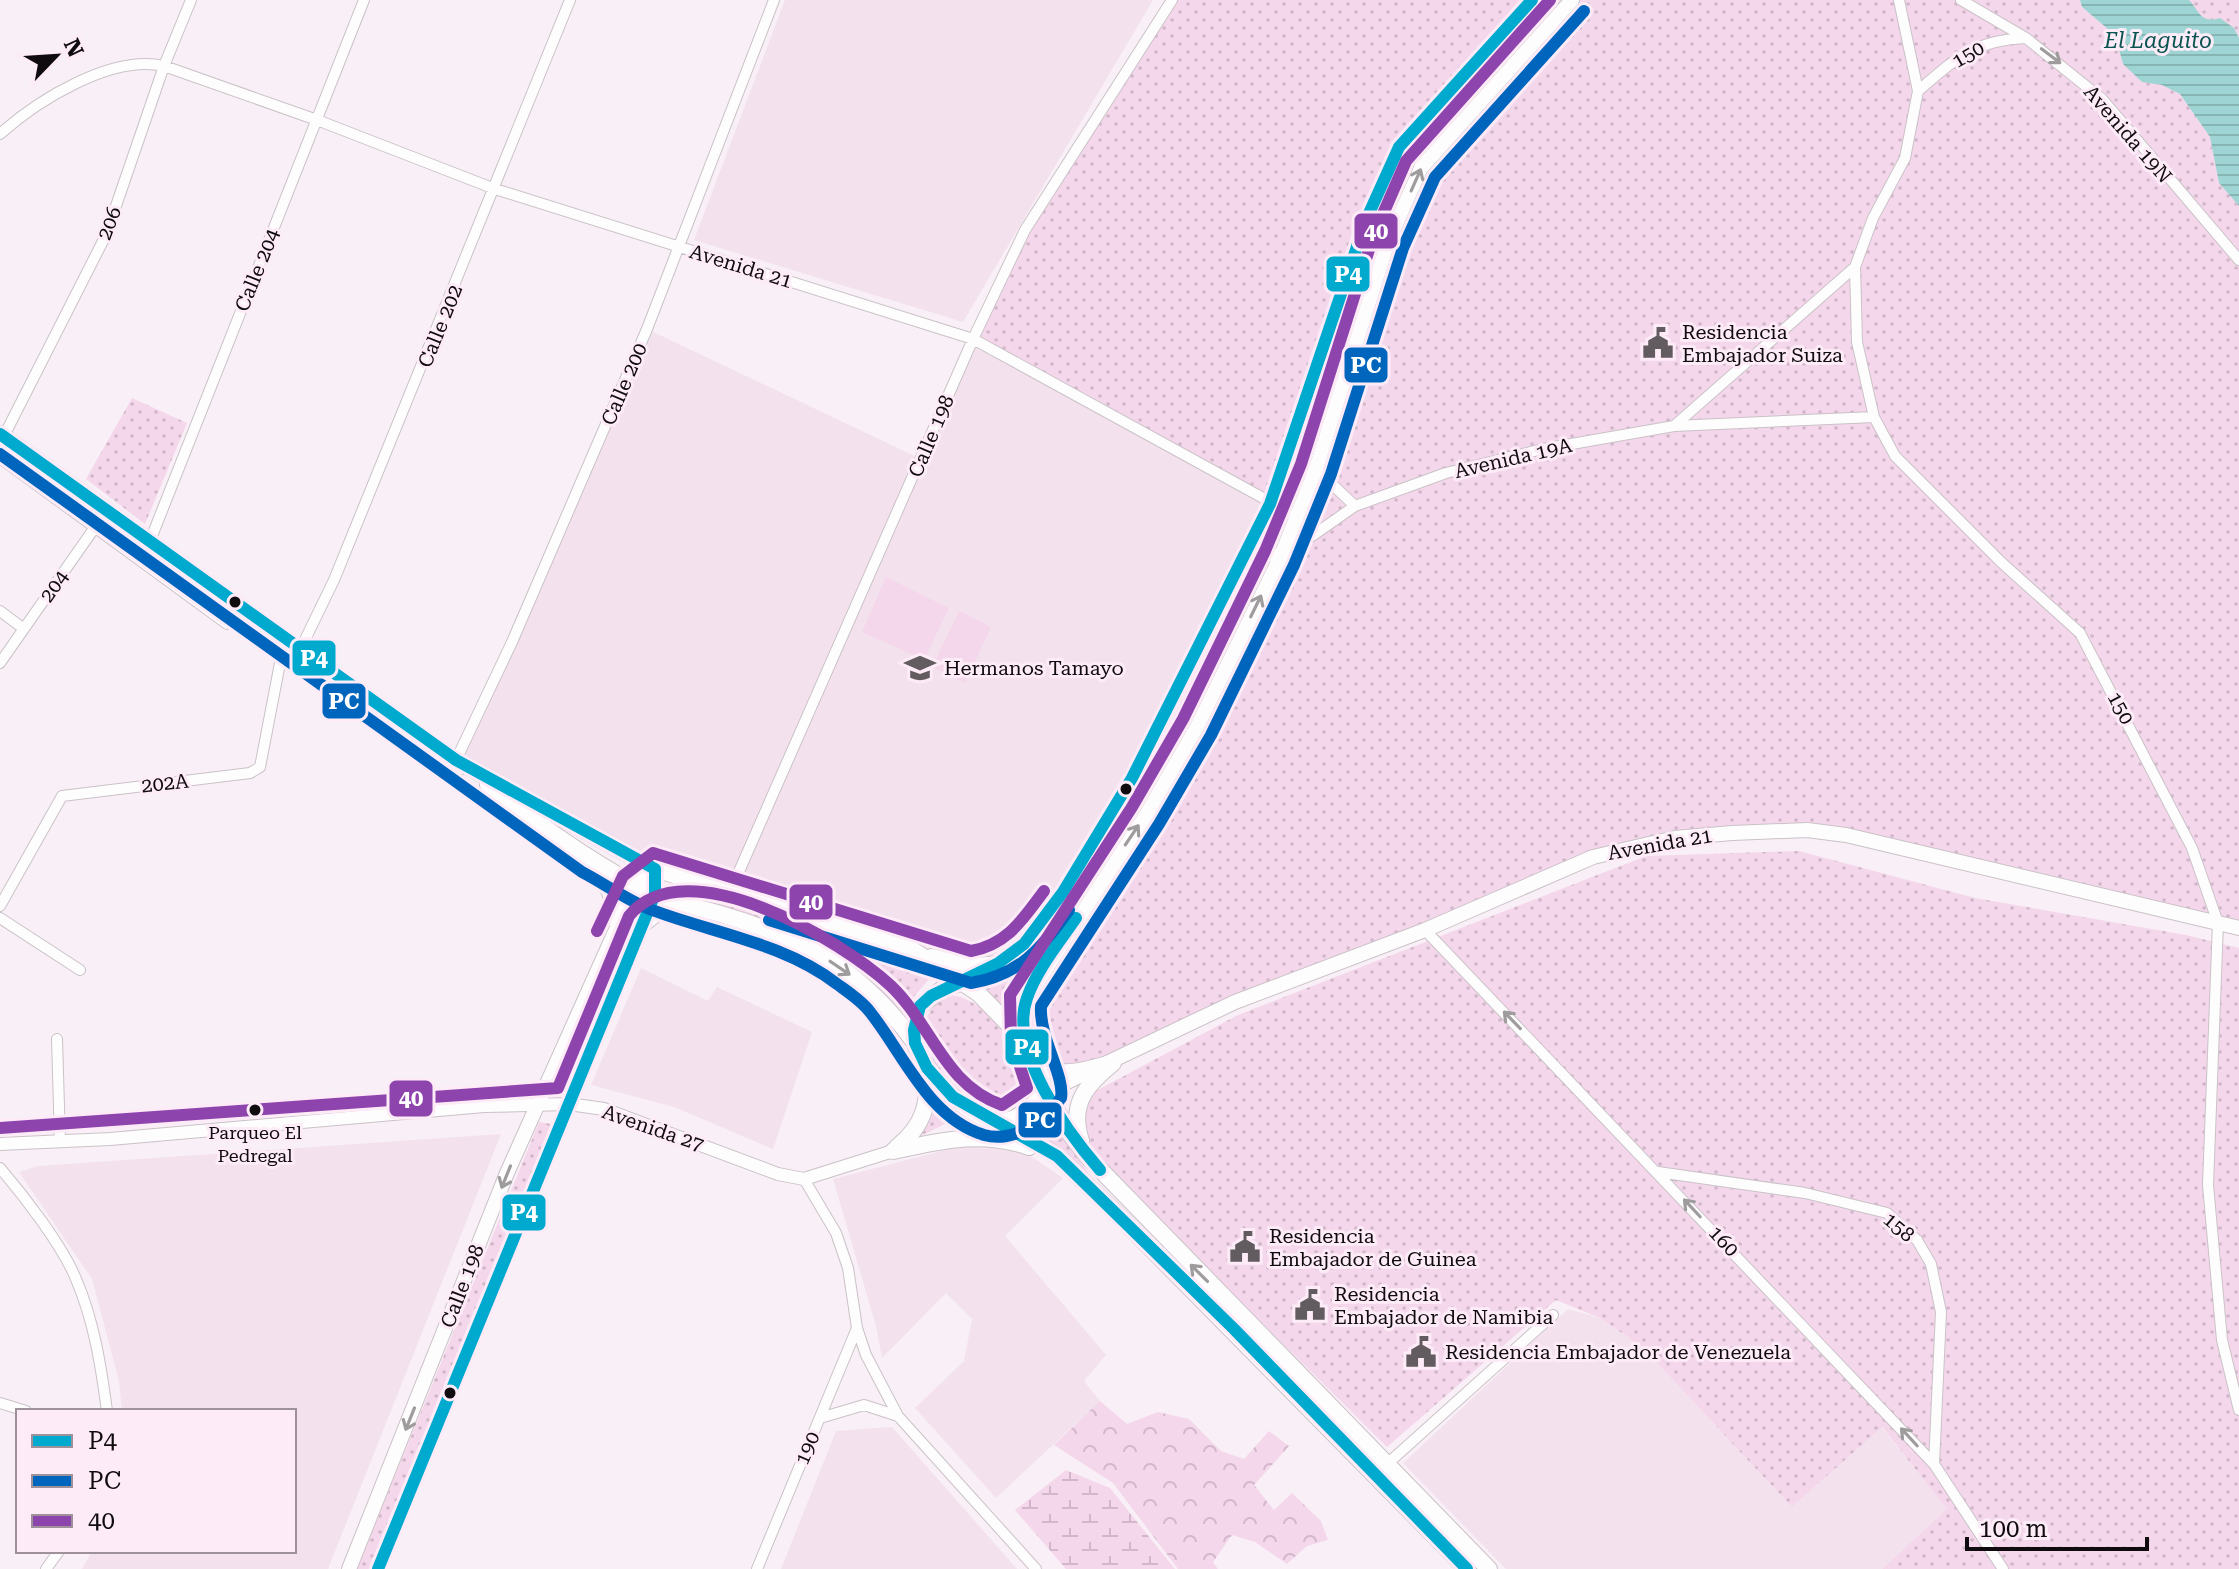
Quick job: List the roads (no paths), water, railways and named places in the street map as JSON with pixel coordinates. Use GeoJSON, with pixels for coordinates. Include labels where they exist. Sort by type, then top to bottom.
{"type":"FeatureCollection","features":[{"type":"Feature","properties":{"kind":"main road"},"geometry":{"type":"LineString","coordinates":[[915,1043],[920,1006],[945,987],[961,983],[997,964],[1024,944],[1070,880],[1132,778],[1270,504],[1366,220],[1399,147],[1532,0]]}},
{"type":"Feature","properties":{"kind":"main road"},"geometry":{"type":"LineString","coordinates":[[1489,1569],[1088,1157],[1046,1092],[1022,1025],[1025,1001],[1146,815],[1197,727],[1280,558],[1316,469],[1394,229],[1421,168],[1572,0]]}},
{"type":"Feature","properties":{"kind":"main road"},"geometry":{"type":"LineString","coordinates":[[1366,220],[1394,229]]}},
{"type":"Feature","properties":{"kind":"main road"},"geometry":{"type":"LineString","coordinates":[[2,435],[590,858],[655,894],[779,934],[843,968],[880,998],[915,1043],[927,1068],[953,1097],[1057,1156],[1234,1329],[1467,1569]]}},
{"type":"Feature","properties":{"kind":"main road"},"geometry":{"type":"LineString","coordinates":[[1286,458],[1316,469]]}},
{"type":"Feature","properties":{"kind":"main road"},"geometry":{"type":"LineString","coordinates":[[1251,546],[1280,558]]}},
{"type":"Feature","properties":{"kind":"main road"},"geometry":{"type":"LineString","coordinates":[[456,760],[655,869],[970,967],[997,964]]}},
{"type":"Feature","properties":{"kind":"main road","name":"Avenida 21"},"geometry":{"type":"LineString","coordinates":[[1046,1092],[1113,1063],[1235,1002],[1425,930],[1621,848],[1675,838],[1807,830],[1846,835],[2030,882],[2239,928]]}},
{"type":"Feature","properties":{"kind":"main road"},"geometry":{"type":"LineString","coordinates":[[590,858],[610,892],[618,924]]}},
{"type":"Feature","properties":{"kind":"main road","name":"Calle 198"},"geometry":{"type":"LineString","coordinates":[[349,1569],[536,1105],[636,885],[655,869]]}},
{"type":"Feature","properties":{"kind":"main road","name":"Calle 198"},"geometry":{"type":"LineString","coordinates":[[378,1569],[655,894],[655,869]]}},
{"type":"Feature","properties":{"kind":"main road"},"geometry":{"type":"LineString","coordinates":[[643,924],[659,911],[692,905]]}},
{"type":"Feature","properties":{"kind":"main road"},"geometry":{"type":"LineString","coordinates":[[908,947],[978,993],[1041,1067],[1055,1072],[1084,1071],[1113,1063]]}},
{"type":"Feature","properties":{"kind":"main road"},"geometry":{"type":"LineString","coordinates":[[1088,1157],[1077,1129],[1077,1107],[1087,1086],[1113,1063]]}},
{"type":"Feature","properties":{"kind":"main road"},"geometry":{"type":"LineString","coordinates":[[893,1151],[915,1133],[925,1110],[927,1068]]}},
{"type":"Feature","properties":{"kind":"main road"},"geometry":{"type":"LineString","coordinates":[[893,1151],[1027,1111],[1046,1092]]}},
{"type":"Feature","properties":{"kind":"main road"},"geometry":{"type":"LineString","coordinates":[[893,1151],[958,1137],[989,1137],[1057,1156]]}},
{"type":"Feature","properties":{"kind":"street","name":"206"},"geometry":{"type":"LineString","coordinates":[[2,435],[106,235],[164,66],[191,0]]}},
{"type":"Feature","properties":{"kind":"street","name":"Calle 204"},"geometry":{"type":"LineString","coordinates":[[150,541],[364,0]]}},
{"type":"Feature","properties":{"kind":"street","name":"Calle 202"},"geometry":{"type":"LineString","coordinates":[[301,648],[334,580],[570,0]]}},
{"type":"Feature","properties":{"kind":"street","name":"Calle 200"},"geometry":{"type":"LineString","coordinates":[[456,760],[548,559],[680,248],[774,0]]}},
{"type":"Feature","properties":{"kind":"street","name":"Calle 198"},"geometry":{"type":"LineString","coordinates":[[730,892],[973,339],[1025,230],[1172,0]]}},
{"type":"Feature","properties":{"kind":"street","name":"150"},"geometry":{"type":"LineString","coordinates":[[1899,0],[1918,91],[1905,158],[1873,218],[1855,267],[1857,342],[1874,417],[1895,456],[2001,562],[2080,633],[2174,807],[2218,923],[2208,1185],[2222,1340],[2239,1410]]}},
{"type":"Feature","properties":{"kind":"street","name":"Avenida 19N"},"geometry":{"type":"LineString","coordinates":[[1961,0],[2026,38],[2102,99],[2239,260]]}},
{"type":"Feature","properties":{"kind":"street","name":"150"},"geometry":{"type":"LineString","coordinates":[[1918,91],[1970,49],[1987,42],[2026,38]]}},
{"type":"Feature","properties":{"kind":"street","name":"Avenida 21"},"geometry":{"type":"LineString","coordinates":[[0,134],[54,95],[87,80],[129,63],[142,61],[164,66],[317,120],[495,189],[973,339],[1296,516]]}},
{"type":"Feature","properties":{"kind":"street"},"geometry":{"type":"LineString","coordinates":[[1674,426],[1855,267]]}},
{"type":"Feature","properties":{"kind":"street","name":"Avenida 19A"},"geometry":{"type":"LineString","coordinates":[[1280,558],[1355,506],[1459,469],[1543,449],[1674,426],[1874,417]]}},
{"type":"Feature","properties":{"kind":"street"},"geometry":{"type":"LineString","coordinates":[[0,458],[227,624]]}},
{"type":"Feature","properties":{"kind":"street"},"geometry":{"type":"LineString","coordinates":[[1316,469],[1355,506]]}},
{"type":"Feature","properties":{"kind":"street","name":"204"},"geometry":{"type":"LineString","coordinates":[[0,663],[107,510]]}},
{"type":"Feature","properties":{"kind":"street"},"geometry":{"type":"LineString","coordinates":[[0,611],[24,629]]}},
{"type":"Feature","properties":{"kind":"street","name":"202A"},"geometry":{"type":"LineString","coordinates":[[0,906],[62,796],[254,772],[260,767],[281,658],[301,648]]}},
{"type":"Feature","properties":{"kind":"street"},"geometry":{"type":"LineString","coordinates":[[0,918],[80,970]]}},
{"type":"Feature","properties":{"kind":"street","name":"160"},"geometry":{"type":"LineString","coordinates":[[1425,930],[1934,1464],[2003,1569]]}},
{"type":"Feature","properties":{"kind":"street"},"geometry":{"type":"LineString","coordinates":[[57,1039],[60,1141]]}},
{"type":"Feature","properties":{"kind":"street","name":"Avenida 27"},"geometry":{"type":"LineString","coordinates":[[0,1144],[569,1104],[604,1109],[778,1174],[804,1179]]}},
{"type":"Feature","properties":{"kind":"street"},"geometry":{"type":"LineString","coordinates":[[893,1151],[804,1179],[837,1237],[848,1268],[857,1328],[876,1378],[898,1416],[1036,1569]]}},
{"type":"Feature","properties":{"kind":"street"},"geometry":{"type":"LineString","coordinates":[[0,1168],[20,1190],[76,1278],[97,1345],[107,1409]]}},
{"type":"Feature","properties":{"kind":"street","name":"158"},"geometry":{"type":"LineString","coordinates":[[1658,1172],[1805,1193],[1887,1213],[1917,1240],[1931,1264],[1941,1312],[1934,1464]]}},
{"type":"Feature","properties":{"kind":"street"},"geometry":{"type":"LineString","coordinates":[[1386,1465],[1553,1315]]}},
{"type":"Feature","properties":{"kind":"street","name":"190"},"geometry":{"type":"LineString","coordinates":[[757,1569],[857,1328]]}},
{"type":"Feature","properties":{"kind":"street"},"geometry":{"type":"LineString","coordinates":[[0,1403],[20,1409]]}},
{"type":"Feature","properties":{"kind":"street"},"geometry":{"type":"LineString","coordinates":[[820,1418],[864,1405],[898,1416]]}},
{"type":"Feature","properties":{"kind":"water","name":"El Laguito"},"geometry":{"type":"Polygon","coordinates":[[[2080,0],[2189,0],[2204,18],[2220,18],[2234,28],[2239,38],[2239,206],[2219,183],[2210,137],[2180,94],[2162,85],[2142,82],[2123,64],[2115,35],[2082,7],[2080,0]]]}},
{"type":"Feature","properties":{"kind":"place","name":"Residencia Embajador Suiza"},"geometry":{"type":"Point","coordinates":[1658,343]}},
{"type":"Feature","properties":{"kind":"place","name":"Hermanos Tamayo"},"geometry":{"type":"Point","coordinates":[920,668]}},
{"type":"Feature","properties":{"kind":"place","name":"Parqueo El Pedregal"},"geometry":{"type":"Point","coordinates":[255,1110]}},
{"type":"Feature","properties":{"kind":"place","name":"Residencia Embajador de Guinea"},"geometry":{"type":"Point","coordinates":[1245,1247]}},
{"type":"Feature","properties":{"kind":"place","name":"Residencia Embajador de Namibia"},"geometry":{"type":"Point","coordinates":[1310,1305]}},
{"type":"Feature","properties":{"kind":"place","name":"Residencia Embajador de Venezuela"},"geometry":{"type":"Point","coordinates":[1421,1352]}}]}
